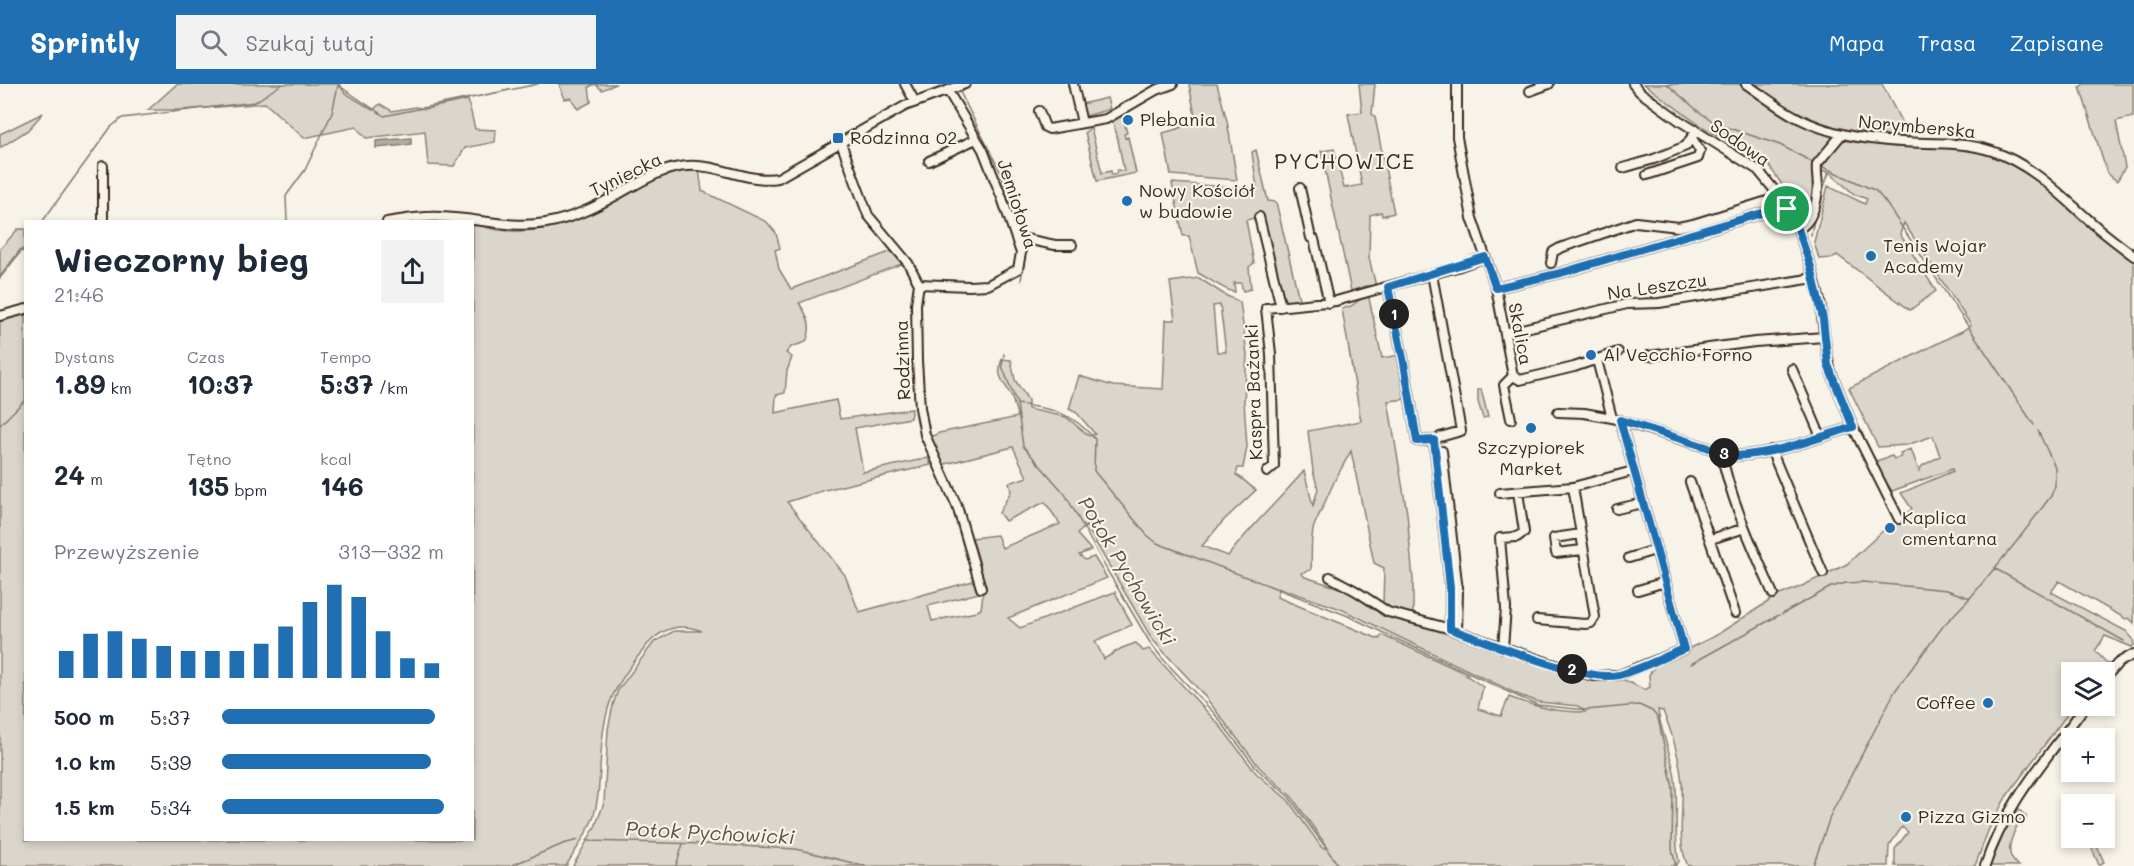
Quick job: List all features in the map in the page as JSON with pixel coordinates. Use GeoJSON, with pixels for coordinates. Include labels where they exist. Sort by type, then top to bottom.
{"type":"FeatureCollection","features":[{"type":"Feature","properties":{"kind":"street"},"geometry":{"type":"LineString","coordinates":[[905,84],[915,102]]}},
{"type":"Feature","properties":{"kind":"street","name":"Tyniecka"},"geometry":{"type":"LineString","coordinates":[[474,220],[545,224],[581,213],[672,168],[690,165],[767,180],[778,178],[892,113],[965,84]]}},
{"type":"Feature","properties":{"kind":"street"},"geometry":{"type":"LineString","coordinates":[[1073,84],[1082,123]]}},
{"type":"Feature","properties":{"kind":"street"},"geometry":{"type":"LineString","coordinates":[[1039,111],[1048,129],[1093,122],[1106,118],[1156,90],[1173,84]]}},
{"type":"Feature","properties":{"kind":"street","name":"Skalica"},"geometry":{"type":"LineString","coordinates":[[1457,84],[1457,137],[1472,218],[1496,288],[1513,376],[1520,380],[1597,360],[1618,352]]}},
{"type":"Feature","properties":{"kind":"street"},"geometry":{"type":"LineString","coordinates":[[1530,91],[1549,84]]}},
{"type":"Feature","properties":{"kind":"street","name":"Sodowa"},"geometry":{"type":"LineString","coordinates":[[1633,84],[1694,134],[1758,170],[1780,197],[1798,229],[1814,278],[1820,301],[1828,365],[1853,427],[1899,519]]}},
{"type":"Feature","properties":{"kind":"street","name":"Norymberska"},"geometry":{"type":"LineString","coordinates":[[1746,84],[1799,119],[1842,134],[1886,141],[1969,146],[2007,157],[2053,186],[2097,228],[2134,256]]}},
{"type":"Feature","properties":{"kind":"street","name":"Jemiołowa"},"geometry":{"type":"LineString","coordinates":[[919,284],[988,285],[1018,269],[1021,253],[988,163],[948,91]]}},
{"type":"Feature","properties":{"kind":"street"},"geometry":{"type":"LineString","coordinates":[[1623,168],[1686,146],[1694,134]]}},
{"type":"Feature","properties":{"kind":"street"},"geometry":{"type":"LineString","coordinates":[[1647,175],[1698,158],[1700,151],[1694,134]]}},
{"type":"Feature","properties":{"kind":"street"},"geometry":{"type":"LineString","coordinates":[[1798,229],[1807,225],[1814,207],[1818,190],[1818,164],[1842,134]]}},
{"type":"Feature","properties":{"kind":"street"},"geometry":{"type":"LineString","coordinates":[[930,161],[976,139]]}},
{"type":"Feature","properties":{"kind":"street"},"geometry":{"type":"LineString","coordinates":[[841,142],[868,215],[908,262],[919,284]]}},
{"type":"Feature","properties":{"kind":"street"},"geometry":{"type":"LineString","coordinates":[[103,166],[103,220]]}},
{"type":"Feature","properties":{"kind":"street"},"geometry":{"type":"LineString","coordinates":[[1300,188],[1329,303]]}},
{"type":"Feature","properties":{"kind":"street"},"geometry":{"type":"LineString","coordinates":[[1551,263],[1553,252],[1560,248],[1636,222],[1678,227],[1780,197]]}},
{"type":"Feature","properties":{"kind":"street"},"geometry":{"type":"LineString","coordinates":[[1496,288],[1561,273],[1762,213],[1779,213],[1787,209]]}},
{"type":"Feature","properties":{"kind":"street","name":"Tyniecka"},"geometry":{"type":"LineString","coordinates":[[408,220],[439,217],[469,220]]}},
{"type":"Feature","properties":{"kind":"street"},"geometry":{"type":"LineString","coordinates":[[1259,217],[1281,308],[1329,303],[1485,257]]}},
{"type":"Feature","properties":{"kind":"street"},"geometry":{"type":"LineString","coordinates":[[1016,237],[1055,245],[1072,245]]}},
{"type":"Feature","properties":{"kind":"street"},"geometry":{"type":"LineString","coordinates":[[1388,287],[1417,441],[1437,439],[1461,432],[1432,274]]}},
{"type":"Feature","properties":{"kind":"street","name":"Na Leszczu"},"geometry":{"type":"LineString","coordinates":[[1505,333],[1627,304],[1659,303],[1814,278]]}},
{"type":"Feature","properties":{"kind":"street","name":"Rodzinna"},"geometry":{"type":"LineString","coordinates":[[919,284],[916,304],[917,361],[924,435],[957,506],[981,588]]}},
{"type":"Feature","properties":{"kind":"street","name":"Kaspra Bażanki"},"geometry":{"type":"LineString","coordinates":[[1267,472],[1274,466],[1271,354],[1266,308],[1281,308]]}},
{"type":"Feature","properties":{"kind":"street"},"geometry":{"type":"LineString","coordinates":[[0,316],[24,310]]}},
{"type":"Feature","properties":{"kind":"street"},"geometry":{"type":"LineString","coordinates":[[1648,356],[1755,342],[1825,337]]}},
{"type":"Feature","properties":{"kind":"street"},"geometry":{"type":"LineString","coordinates":[[1330,577],[1388,612],[1454,630],[1549,663],[1599,676],[1618,675],[1684,649],[1633,471],[1597,360]]}},
{"type":"Feature","properties":{"kind":"street"},"geometry":{"type":"LineString","coordinates":[[1792,369],[1821,437]]}},
{"type":"Feature","properties":{"kind":"street"},"geometry":{"type":"LineString","coordinates":[[1511,419],[1504,385],[1513,376]]}},
{"type":"Feature","properties":{"kind":"street"},"geometry":{"type":"LineString","coordinates":[[1558,412],[1584,413],[1616,419],[1735,456],[1771,450],[1853,427]]}},
{"type":"Feature","properties":{"kind":"street"},"geometry":{"type":"LineString","coordinates":[[1437,439],[1454,630]]}},
{"type":"Feature","properties":{"kind":"street"},"geometry":{"type":"LineString","coordinates":[[1771,450],[1822,573]]}},
{"type":"Feature","properties":{"kind":"street"},"geometry":{"type":"LineString","coordinates":[[1442,451],[1458,591],[1454,630]]}},
{"type":"Feature","properties":{"kind":"street"},"geometry":{"type":"LineString","coordinates":[[1721,452],[1725,471],[1745,528],[1773,594]]}},
{"type":"Feature","properties":{"kind":"street"},"geometry":{"type":"LineString","coordinates":[[1500,493],[1574,487],[1633,471]]}},
{"type":"Feature","properties":{"kind":"street"},"geometry":{"type":"LineString","coordinates":[[1690,482],[1735,613]]}},
{"type":"Feature","properties":{"kind":"street"},"geometry":{"type":"LineString","coordinates":[[1537,620],[1585,624],[1594,620],[1595,612],[1574,487]]}},
{"type":"Feature","properties":{"kind":"street"},"geometry":{"type":"LineString","coordinates":[[1503,648],[1506,608],[1500,538],[1517,537],[1524,532],[1518,492]]}},
{"type":"Feature","properties":{"kind":"street"},"geometry":{"type":"LineString","coordinates":[[1617,509],[1642,503]]}},
{"type":"Feature","properties":{"kind":"street"},"geometry":{"type":"LineString","coordinates":[[1711,539],[1745,528]]}},
{"type":"Feature","properties":{"kind":"street"},"geometry":{"type":"LineString","coordinates":[[1581,534],[1554,538],[1556,553],[1583,550]]}},
{"type":"Feature","properties":{"kind":"street"},"geometry":{"type":"LineString","coordinates":[[1629,558],[1655,550]]}},
{"type":"Feature","properties":{"kind":"street"},"geometry":{"type":"LineString","coordinates":[[1638,590],[1665,582]]}},
{"type":"Feature","properties":{"kind":"street"},"geometry":{"type":"LineString","coordinates":[[2115,667],[2132,655]]}},
{"type":"Feature","properties":{"kind":"street"},"geometry":{"type":"LineString","coordinates":[[1985,866],[1994,839],[2009,809],[2077,716]]}},
{"type":"Feature","properties":{"kind":"shaded area"},"geometry":{"type":"Polygon","coordinates":[[[177,84],[339,84],[345,93],[373,110],[380,104],[392,111],[415,107],[425,109],[468,100],[475,129],[496,130],[495,142],[465,148],[454,166],[428,165],[425,131],[366,138],[356,127],[304,138],[265,103],[181,110],[148,110],[177,84]]]}},
{"type":"Feature","properties":{"kind":"shaded area"},"geometry":{"type":"Polygon","coordinates":[[[559,84],[595,84],[589,87],[591,102],[578,109],[571,98],[565,99],[559,84]]]}},
{"type":"Feature","properties":{"kind":"shaded area"},"geometry":{"type":"Polygon","coordinates":[[[595,84],[616,84],[602,90],[595,84]]]}},
{"type":"Feature","properties":{"kind":"shaded area"},"geometry":{"type":"Polygon","coordinates":[[[1189,84],[1217,84],[1227,121],[1237,180],[1171,175],[1163,133],[1196,121],[1189,84]]]}},
{"type":"Feature","properties":{"kind":"shaded area"},"geometry":{"type":"Polygon","coordinates":[[[1359,84],[1375,84],[1372,114],[1375,117],[1394,213],[1382,216],[1381,212],[1370,215],[1369,258],[1376,286],[1365,286],[1351,291],[1321,151],[1334,149],[1344,188],[1362,185],[1348,114],[1362,112],[1359,84]]]}},
{"type":"Feature","properties":{"kind":"shaded area"},"geometry":{"type":"Polygon","coordinates":[[[1644,84],[1739,84],[1792,119],[1825,134],[1848,141],[1896,147],[1975,150],[1997,157],[2019,168],[2039,182],[2056,195],[2078,218],[2134,261],[2134,623],[2129,618],[2126,619],[2059,581],[2051,592],[2126,631],[2133,639],[2134,645],[2132,647],[2105,636],[2095,651],[2106,662],[2061,662],[2061,716],[2066,716],[2006,797],[1988,831],[1975,866],[1895,866],[1895,849],[1908,832],[1902,827],[1889,846],[1888,866],[1688,866],[1681,836],[1682,783],[1679,765],[1663,711],[1658,710],[1674,769],[1676,788],[1676,841],[1679,862],[1673,866],[573,866],[595,827],[604,803],[608,729],[618,690],[654,642],[674,631],[702,631],[676,627],[655,637],[649,643],[617,687],[608,710],[602,737],[598,794],[593,818],[566,866],[0,866],[0,321],[24,314],[24,841],[474,841],[474,224],[510,231],[554,226],[585,216],[660,176],[678,170],[699,169],[702,191],[767,222],[776,233],[780,248],[775,250],[779,269],[791,289],[895,250],[904,263],[799,303],[808,322],[808,337],[806,342],[791,347],[786,353],[792,357],[787,371],[785,393],[776,395],[775,413],[836,400],[840,419],[912,409],[910,418],[855,428],[863,472],[928,458],[931,465],[825,490],[787,502],[845,575],[859,612],[977,580],[979,593],[928,606],[932,621],[981,609],[980,565],[972,538],[997,535],[1002,548],[1060,524],[1045,502],[1005,521],[999,513],[1011,491],[1009,483],[1027,477],[1013,447],[941,465],[928,438],[939,433],[1018,417],[1001,377],[1002,359],[1011,360],[1015,380],[1028,400],[1028,409],[1066,417],[1089,436],[1095,434],[1077,413],[1069,409],[1079,376],[1113,386],[1163,389],[1166,320],[1175,320],[1170,282],[1199,278],[1240,302],[1247,355],[1244,401],[1247,447],[1243,468],[1238,468],[1236,475],[1256,490],[1224,520],[1202,546],[1228,556],[1304,471],[1313,506],[1318,489],[1313,471],[1308,431],[1361,421],[1342,309],[1351,306],[1368,294],[1382,358],[1400,355],[1407,399],[1388,401],[1407,513],[1413,580],[1413,614],[1383,605],[1384,568],[1374,563],[1351,451],[1314,526],[1311,570],[1301,573],[1305,577],[1352,592],[1383,616],[1450,632],[1586,678],[1618,677],[1645,690],[1650,687],[1649,675],[1656,664],[1715,636],[1777,596],[1847,564],[1886,528],[1912,509],[1901,493],[1953,471],[1952,469],[1892,491],[1882,477],[1876,461],[1892,456],[1894,459],[1901,457],[1900,453],[1911,449],[1919,471],[1922,466],[1940,456],[1933,436],[1907,445],[1878,447],[1849,388],[1971,325],[1904,223],[1900,234],[1936,291],[1910,310],[1837,255],[1832,258],[1819,259],[1814,242],[1828,186],[1865,204],[1867,199],[1854,194],[1830,173],[1813,167],[1812,197],[1806,220],[1768,164],[1698,124],[1644,84]],[[1220,305],[1213,306],[1217,352],[1226,352],[1220,305]],[[1086,526],[1077,534],[1091,550],[1079,555],[1085,560],[1094,557],[1107,578],[1008,618],[1020,628],[1115,592],[1132,625],[1095,641],[1104,659],[1136,643],[1143,651],[1149,649],[1221,727],[1256,773],[1288,800],[1322,848],[1328,848],[1292,797],[1260,768],[1203,694],[1152,639],[1086,526]],[[1279,588],[1277,597],[1379,639],[1382,635],[1460,671],[1483,687],[1478,709],[1501,716],[1509,697],[1546,708],[1585,712],[1578,706],[1539,702],[1519,695],[1341,609],[1279,588]]]}},
{"type":"Feature","properties":{"kind":"shaded area"},"geometry":{"type":"Polygon","coordinates":[[[1753,84],[1882,84],[1909,137],[1865,133],[1826,124],[1790,108],[1753,84]]]}},
{"type":"Feature","properties":{"kind":"shaded area"},"geometry":{"type":"Polygon","coordinates":[[[2084,84],[2133,84],[2133,117],[2116,121],[2125,167],[2117,181],[2107,173],[2080,87],[2084,84]]]}},
{"type":"Feature","properties":{"kind":"shaded area"},"geometry":{"type":"Polygon","coordinates":[[[1107,98],[1110,109],[1086,116],[1082,104],[1107,98]]]}},
{"type":"Feature","properties":{"kind":"shaded area"},"geometry":{"type":"Polygon","coordinates":[[[43,113],[28,130],[0,148],[0,134],[43,113]]]}},
{"type":"Feature","properties":{"kind":"shaded area"},"geometry":{"type":"Polygon","coordinates":[[[1122,113],[1127,133],[1124,134],[1125,138],[1128,137],[1136,173],[1097,181],[1085,132],[1091,128],[1102,173],[1111,171],[1112,175],[1116,174],[1117,170],[1124,171],[1112,118],[1122,113]]]}},
{"type":"Feature","properties":{"kind":"shaded area"},"geometry":{"type":"Polygon","coordinates":[[[411,138],[411,144],[376,148],[376,141],[411,138]]]}},
{"type":"Feature","properties":{"kind":"shaded area"},"geometry":{"type":"Polygon","coordinates":[[[1256,150],[1268,201],[1276,202],[1300,303],[1283,304],[1262,216],[1246,220],[1254,263],[1249,267],[1251,289],[1243,291],[1241,283],[1234,283],[1235,292],[1198,273],[1189,236],[1183,236],[1172,183],[1257,189],[1252,152],[1256,150]]]}},
{"type":"Feature","properties":{"kind":"shaded area"},"geometry":{"type":"Polygon","coordinates":[[[18,229],[24,229],[24,252],[20,250],[0,277],[0,249],[18,229]]]}},
{"type":"Feature","properties":{"kind":"shaded area"},"geometry":{"type":"Polygon","coordinates":[[[1481,389],[1488,417],[1483,418],[1478,402],[1478,390],[1481,389]]]}},
{"type":"Feature","properties":{"kind":"shaded area"},"geometry":{"type":"Polygon","coordinates":[[[2018,809],[2026,816],[2026,819],[2021,817],[2012,836],[2010,854],[2018,866],[1990,866],[2003,835],[2018,809]]]}},
{"type":"Feature","properties":{"kind":"shaded area"},"geometry":{"type":"Polygon","coordinates":[[[2092,848],[2098,848],[2104,862],[2099,865],[2092,848]]]}},
{"type":"Feature","properties":{"kind":"waterway"},"geometry":{"type":"LineString","coordinates":[[43,220],[111,127],[122,118],[255,102],[282,84]]}},
{"type":"Feature","properties":{"kind":"waterway"},"geometry":{"type":"LineString","coordinates":[[338,85],[384,116],[538,84]]}},
{"type":"Feature","properties":{"kind":"waterway"},"geometry":{"type":"LineString","coordinates":[[1667,84],[1717,124],[1780,145],[1814,163]]}},
{"type":"Feature","properties":{"kind":"waterway"},"geometry":{"type":"LineString","coordinates":[[287,220],[286,196],[305,170],[332,113],[338,86]]}},
{"type":"Feature","properties":{"kind":"waterway","name":"Potok Pychowicki"},"geometry":{"type":"LineString","coordinates":[[960,92],[1001,173],[1017,229],[1025,235]]}},
{"type":"Feature","properties":{"kind":"waterway"},"geometry":{"type":"LineString","coordinates":[[1821,166],[1876,191],[1886,203],[2034,425]]}},
{"type":"Feature","properties":{"kind":"waterway"},"geometry":{"type":"LineString","coordinates":[[1820,199],[1829,172]]}},
{"type":"Feature","properties":{"kind":"waterway"},"geometry":{"type":"LineString","coordinates":[[1811,235],[1815,215]]}},
{"type":"Feature","properties":{"kind":"waterway","name":"Potok Pychowicki"},"geometry":{"type":"LineString","coordinates":[[1023,269],[1027,243]]}},
{"type":"Feature","properties":{"kind":"waterway"},"geometry":{"type":"LineString","coordinates":[[0,278],[24,248]]}},
{"type":"Feature","properties":{"kind":"waterway"},"geometry":{"type":"LineString","coordinates":[[1021,281],[1022,273]]}},
{"type":"Feature","properties":{"kind":"waterway","name":"Potok Pychowicki"},"geometry":{"type":"LineString","coordinates":[[1004,354],[1002,366],[1017,404],[1023,446],[1065,494],[1149,641],[1214,713],[1258,770],[1289,797],[1339,866]]}},
{"type":"Feature","properties":{"kind":"waterway"},"geometry":{"type":"LineString","coordinates":[[0,425],[24,401]]}},
{"type":"Feature","properties":{"kind":"waterway"},"geometry":{"type":"LineString","coordinates":[[1017,404],[1060,413],[1086,430],[1095,439],[1094,471],[1147,535],[1157,543],[1346,615],[1538,705],[1586,710],[1639,705],[1652,711],[1658,718],[1673,788],[1672,849],[1676,866]]}},
{"type":"Feature","properties":{"kind":"waterway"},"geometry":{"type":"LineString","coordinates":[[1813,866],[1831,814],[1895,691],[1944,625],[1970,598],[2051,496],[2055,486],[2055,467],[2038,431]]}},
{"type":"Feature","properties":{"kind":"waterway"},"geometry":{"type":"LineString","coordinates":[[1994,568],[2124,641]]}},
{"type":"Feature","properties":{"kind":"waterway"},"geometry":{"type":"LineString","coordinates":[[1782,614],[1831,587],[1846,583],[1863,582],[1947,590],[1970,598]]}},
{"type":"Feature","properties":{"kind":"waterway"},"geometry":{"type":"LineString","coordinates":[[1691,664],[1779,615]]}},
{"type":"Feature","properties":{"kind":"waterway","name":"Potok Pychowicki"},"geometry":{"type":"LineString","coordinates":[[510,866],[578,840]]}},
{"type":"Feature","properties":{"kind":"waterway","name":"Potok Pychowicki"},"geometry":{"type":"LineString","coordinates":[[587,841],[796,849],[865,866]]}},
{"type":"Feature","properties":{"kind":"waterway"},"geometry":{"type":"LineString","coordinates":[[676,866],[683,844]]}},
{"type":"Feature","properties":{"kind":"place","name":"Plebania"},"geometry":{"type":"Point","coordinates":[1128,120]}},
{"type":"Feature","properties":{"kind":"place","name":"Rodzinna 02"},"geometry":{"type":"Point","coordinates":[838,138]}},
{"type":"Feature","properties":{"kind":"place","name":"Nowy Kościół w budowie"},"geometry":{"type":"Point","coordinates":[1127,201]}},
{"type":"Feature","properties":{"kind":"place","name":"Tenis Wojar Academy"},"geometry":{"type":"Point","coordinates":[1871,256]}},
{"type":"Feature","properties":{"kind":"place","name":"Al Vecchio Forno"},"geometry":{"type":"Point","coordinates":[1591,355]}},
{"type":"Feature","properties":{"kind":"place","name":"Szczypiorek Market"},"geometry":{"type":"Point","coordinates":[1531,428]}},
{"type":"Feature","properties":{"kind":"place","name":"Kaplica cmentarna"},"geometry":{"type":"Point","coordinates":[1890,528]}},
{"type":"Feature","properties":{"kind":"place","name":"Coffee"},"geometry":{"type":"Point","coordinates":[1988,703]}},
{"type":"Feature","properties":{"kind":"place","name":"Pizza Gizmo"},"geometry":{"type":"Point","coordinates":[1906,817]}},
{"type":"Feature","properties":{"kind":"district","name":"PYCHOWICE"},"geometry":{"type":"Point","coordinates":[1345,162]}},
{"type":"Feature","properties":{"kind":"route"},"geometry":{"type":"LineString","coordinates":[[1787,209],[1798,229],[1811,267],[1820,301],[1828,365],[1853,427],[1771,450],[1735,456],[1620,420],[1684,649],[1618,675],[1593,676],[1450,629],[1450,587],[1434,440],[1417,441],[1388,287],[1485,257],[1496,288],[1561,273],[1762,213],[1779,213],[1787,209]]}}]}
